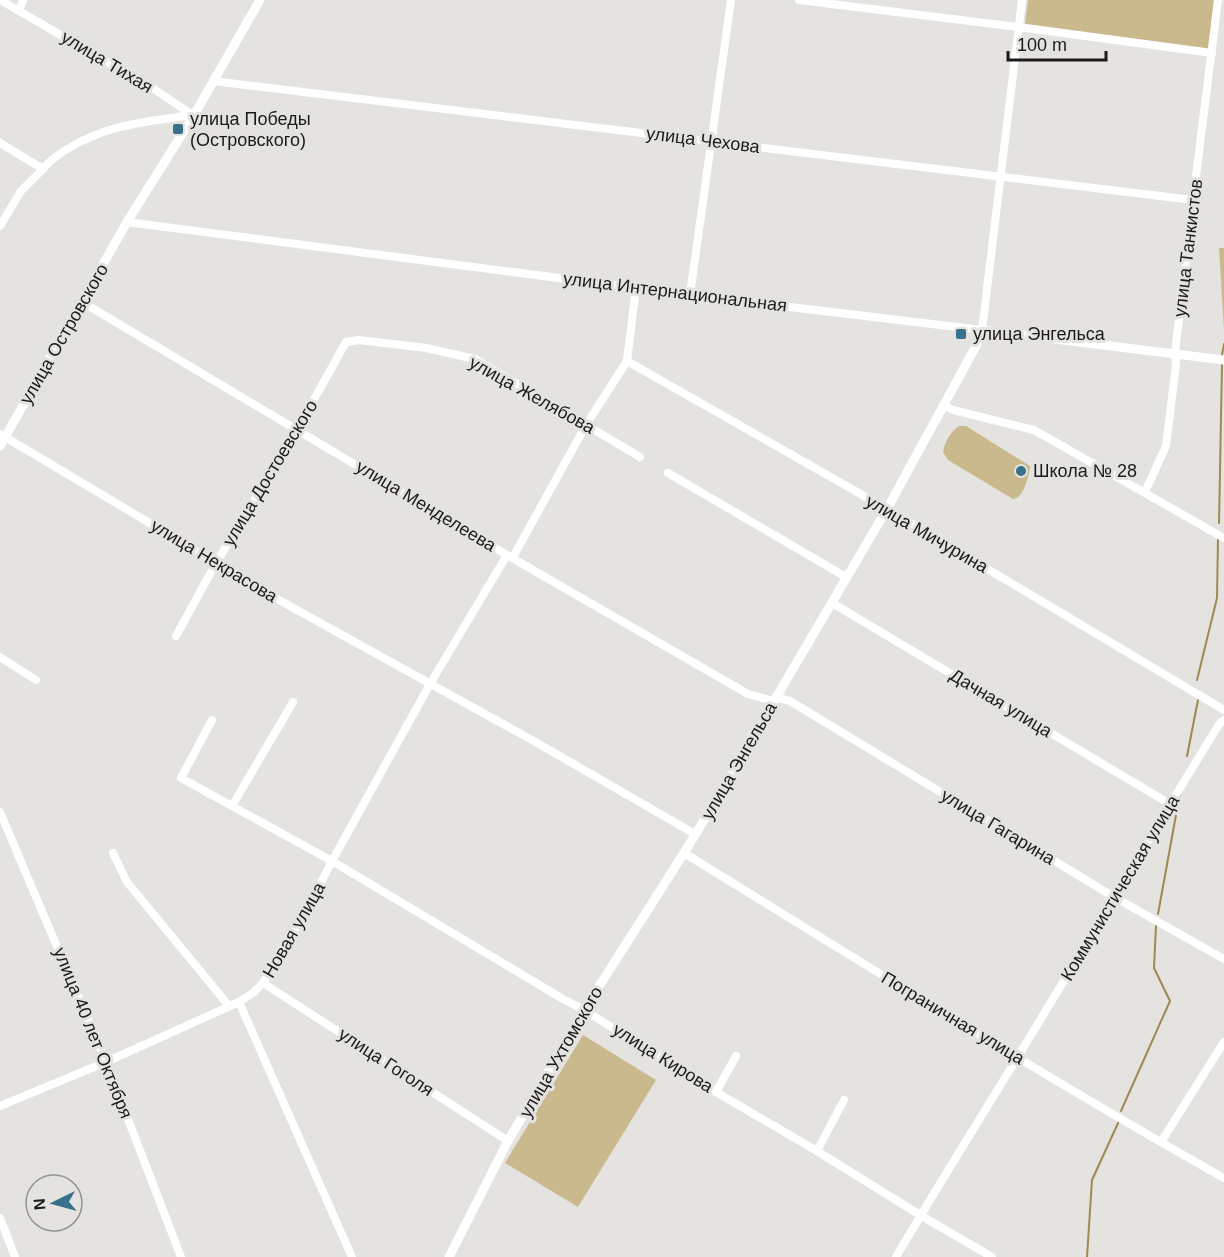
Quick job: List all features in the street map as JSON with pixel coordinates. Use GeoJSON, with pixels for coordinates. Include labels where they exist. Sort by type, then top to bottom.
{"type":"FeatureCollection","features":[{"type":"Feature","properties":{"kind":"main road","name":"улица Островского"},"geometry":{"type":"LineString","coordinates":[[2,439],[127,222],[194,115],[260,0]]}},
{"type":"Feature","properties":{"kind":"main road","name":"улица Интернациональная"},"geometry":{"type":"LineString","coordinates":[[982,330],[1224,360]]}},
{"type":"Feature","properties":{"kind":"main road","name":"улица Энгельса"},"geometry":{"type":"LineString","coordinates":[[684,853],[771,710],[774,701],[887,509],[976,346],[982,330]]}},
{"type":"Feature","properties":{"kind":"main road","name":"улица Ухтомского"},"geometry":{"type":"LineString","coordinates":[[449,1257],[508,1141],[584,1010],[684,853]]}},
{"type":"Feature","properties":{"kind":"street","name":"улица Тихая"},"geometry":{"type":"LineString","coordinates":[[0,0],[154,89],[194,115]]}},
{"type":"Feature","properties":{"kind":"street"},"geometry":{"type":"LineString","coordinates":[[19,10],[23,0]]}},
{"type":"Feature","properties":{"kind":"street"},"geometry":{"type":"LineString","coordinates":[[690,295],[732,0]]}},
{"type":"Feature","properties":{"kind":"street"},"geometry":{"type":"LineString","coordinates":[[799,0],[1212,53]]}},
{"type":"Feature","properties":{"kind":"street","name":"улица Энгельса"},"geometry":{"type":"LineString","coordinates":[[982,330],[1022,0]]}},
{"type":"Feature","properties":{"kind":"street","name":"улица Танкистов"},"geometry":{"type":"LineString","coordinates":[[1145,492],[1166,446],[1176,365],[1175,353],[1218,0]]}},
{"type":"Feature","properties":{"kind":"street","name":"улица Чехова"},"geometry":{"type":"LineString","coordinates":[[213,81],[1193,200]]}},
{"type":"Feature","properties":{"kind":"street"},"geometry":{"type":"LineString","coordinates":[[0,226],[21,191],[57,155],[74,145],[114,128],[194,115]]}},
{"type":"Feature","properties":{"kind":"street"},"geometry":{"type":"LineString","coordinates":[[0,143],[43,169]]}},
{"type":"Feature","properties":{"kind":"street"},"geometry":{"type":"LineString","coordinates":[[0,152],[10,150]]}},
{"type":"Feature","properties":{"kind":"street","name":"улица Интернациональная"},"geometry":{"type":"LineString","coordinates":[[127,222],[690,295],[982,330]]}},
{"type":"Feature","properties":{"kind":"street"},"geometry":{"type":"LineString","coordinates":[[627,361],[636,288]]}},
{"type":"Feature","properties":{"kind":"street","name":"улица Менделеева"},"geometry":{"type":"LineString","coordinates":[[82,302],[748,694],[774,701]]}},
{"type":"Feature","properties":{"kind":"street","name":"улица Желябова"},"geometry":{"type":"LineString","coordinates":[[346,342],[359,340],[426,348],[475,359],[640,457]]}},
{"type":"Feature","properties":{"kind":"street","name":"улица Достоевского"},"geometry":{"type":"LineString","coordinates":[[176,636],[216,563],[297,430],[346,342]]}},
{"type":"Feature","properties":{"kind":"street","name":"Новая улица"},"geometry":{"type":"LineString","coordinates":[[0,1106],[106,1062],[239,1002],[263,983],[310,904],[430,684],[627,361]]}},
{"type":"Feature","properties":{"kind":"street","name":"улица Мичурина"},"geometry":{"type":"LineString","coordinates":[[627,361],[887,509],[1224,710]]}},
{"type":"Feature","properties":{"kind":"street"},"geometry":{"type":"LineString","coordinates":[[943,405],[953,410],[1034,430],[1224,538]]}},
{"type":"Feature","properties":{"kind":"street","name":"улица Некрасова"},"geometry":{"type":"LineString","coordinates":[[2,439],[695,834]]}},
{"type":"Feature","properties":{"kind":"street"},"geometry":{"type":"LineString","coordinates":[[668,473],[846,577]]}},
{"type":"Feature","properties":{"kind":"street","name":"Дачная улица"},"geometry":{"type":"LineString","coordinates":[[832,603],[1170,804]]}},
{"type":"Feature","properties":{"kind":"street"},"geometry":{"type":"LineString","coordinates":[[0,657],[36,680]]}},
{"type":"Feature","properties":{"kind":"street","name":"улица Гагарина"},"geometry":{"type":"LineString","coordinates":[[774,701],[778,698],[790,701],[1114,897],[1224,959]]}},
{"type":"Feature","properties":{"kind":"street"},"geometry":{"type":"LineString","coordinates":[[232,806],[293,702]]}},
{"type":"Feature","properties":{"kind":"street","name":"улица Кирова"},"geometry":{"type":"LineString","coordinates":[[212,720],[181,778],[332,861],[584,1010],[992,1257]]}},
{"type":"Feature","properties":{"kind":"street","name":"Коммунистическая улица"},"geometry":{"type":"LineString","coordinates":[[896,1257],[1170,804],[1224,720]]}},
{"type":"Feature","properties":{"kind":"street","name":"улица 40 лет Октября"},"geometry":{"type":"LineString","coordinates":[[0,812],[106,1062],[181,1257]]}},
{"type":"Feature","properties":{"kind":"street"},"geometry":{"type":"LineString","coordinates":[[113,853],[127,882],[229,1006]]}},
{"type":"Feature","properties":{"kind":"street","name":"Пограничная улица"},"geometry":{"type":"LineString","coordinates":[[684,853],[1017,1058],[1224,1178]]}},
{"type":"Feature","properties":{"kind":"street","name":"улица Гоголя"},"geometry":{"type":"LineString","coordinates":[[263,983],[508,1141]]}},
{"type":"Feature","properties":{"kind":"street"},"geometry":{"type":"LineString","coordinates":[[239,1002],[352,1257]]}},
{"type":"Feature","properties":{"kind":"street"},"geometry":{"type":"LineString","coordinates":[[1161,1142],[1224,1042]]}},
{"type":"Feature","properties":{"kind":"street"},"geometry":{"type":"LineString","coordinates":[[716,1092],[736,1056]]}},
{"type":"Feature","properties":{"kind":"street"},"geometry":{"type":"LineString","coordinates":[[817,1151],[844,1100]]}},
{"type":"Feature","properties":{"kind":"street"},"geometry":{"type":"LineString","coordinates":[[0,1218],[15,1257]]}},
{"type":"Feature","properties":{"kind":"shaded area"},"geometry":{"type":"Polygon","coordinates":[[[1028,0],[1214,0],[1209,49],[1025,24],[1028,0]]]}},
{"type":"Feature","properties":{"kind":"shaded area"},"geometry":{"type":"Polygon","coordinates":[[[1219,248],[1224,248],[1224,329],[1219,248]]]}},
{"type":"Feature","properties":{"kind":"shaded area"},"geometry":{"type":"Polygon","coordinates":[[[959,426],[966,426],[1030,466],[1026,483],[1018,497],[1013,499],[948,460],[943,452],[945,445],[959,426]]]}},
{"type":"Feature","properties":{"kind":"shaded area"},"geometry":{"type":"Polygon","coordinates":[[[583,1035],[656,1080],[578,1207],[505,1163],[583,1035]]]}},
{"type":"Feature","properties":{"kind":"waterway"},"geometry":{"type":"LineString","coordinates":[[1222,355],[1224,344]]}},
{"type":"Feature","properties":{"kind":"waterway"},"geometry":{"type":"LineString","coordinates":[[1219,523],[1222,365]]}},
{"type":"Feature","properties":{"kind":"waterway"},"geometry":{"type":"LineString","coordinates":[[1197,680],[1217,598],[1218,539]]}},
{"type":"Feature","properties":{"kind":"waterway"},"geometry":{"type":"LineString","coordinates":[[1187,756],[1198,700]]}},
{"type":"Feature","properties":{"kind":"waterway"},"geometry":{"type":"LineString","coordinates":[[1158,914],[1180,793]]}},
{"type":"Feature","properties":{"kind":"waterway"},"geometry":{"type":"LineString","coordinates":[[1121,1111],[1170,1001],[1154,968],[1156,925]]}},
{"type":"Feature","properties":{"kind":"waterway"},"geometry":{"type":"LineString","coordinates":[[1087,1257],[1092,1180],[1119,1121]]}},
{"type":"Feature","properties":{"kind":"place","name":"улица Победы (Островского)"},"geometry":{"type":"Point","coordinates":[178,129]}},
{"type":"Feature","properties":{"kind":"place","name":"улица Энгельса"},"geometry":{"type":"Point","coordinates":[961,334]}},
{"type":"Feature","properties":{"kind":"place","name":"Школа № 28"},"geometry":{"type":"Point","coordinates":[1021,471]}}]}
